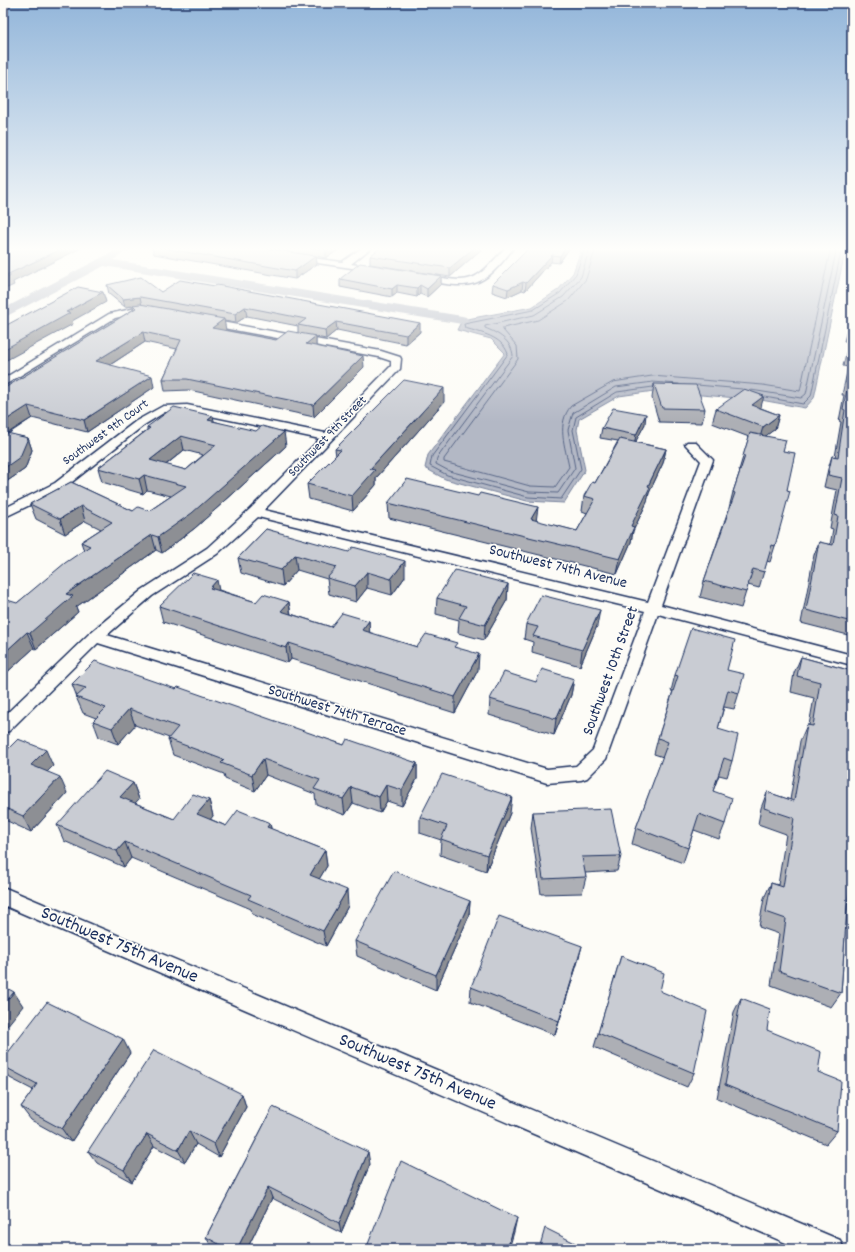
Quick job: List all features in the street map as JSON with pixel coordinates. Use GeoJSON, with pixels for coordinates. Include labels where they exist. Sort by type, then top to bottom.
{"type":"FeatureCollection","features":[{"type":"Feature","properties":{"kind":"street"},"geometry":{"type":"LineString","coordinates":[[3,384],[112,316],[128,311],[142,310],[165,314]]}},
{"type":"Feature","properties":{"kind":"street","name":"Southwest 9th Street"},"geometry":{"type":"LineString","coordinates":[[95,636],[146,593],[212,551],[255,512],[396,366],[396,359],[381,354],[196,320]]}},
{"type":"Feature","properties":{"kind":"street","name":"Southwest 9th Court"},"geometry":{"type":"LineString","coordinates":[[3,514],[59,486],[140,423],[163,410],[187,408],[328,437]]}},
{"type":"Feature","properties":{"kind":"street","name":"Southwest 10th Street"},"geometry":{"type":"LineString","coordinates":[[581,773],[600,754],[707,460],[691,444]]}},
{"type":"Feature","properties":{"kind":"street","name":"Southwest 74th Avenue"},"geometry":{"type":"LineString","coordinates":[[255,512],[653,608],[852,660]]}},
{"type":"Feature","properties":{"kind":"street"},"geometry":{"type":"LineString","coordinates":[[3,727],[95,636]]}},
{"type":"Feature","properties":{"kind":"street","name":"Southwest 74th Terrace"},"geometry":{"type":"LineString","coordinates":[[95,636],[547,776],[581,773]]}},
{"type":"Feature","properties":{"kind":"street","name":"Southwest 75th Avenue"},"geometry":{"type":"LineString","coordinates":[[3,896],[831,1249]]}},
{"type":"Feature","properties":{"kind":"water"},"geometry":{"type":"Polygon","coordinates":[[[534,305],[834,305],[814,398],[805,408],[761,400],[654,391],[619,396],[579,419],[577,430],[585,470],[564,503],[527,501],[445,479],[425,468],[428,455],[505,353],[491,339],[457,330],[462,320],[534,305]]]}},
{"type":"Feature","properties":{"kind":"building"},"geometry":{"type":"Polygon","coordinates":[[[43,305],[78,305],[66,312],[70,313],[3,350],[3,327],[43,305]]]}},
{"type":"Feature","properties":{"kind":"building"},"geometry":{"type":"Polygon","coordinates":[[[133,305],[148,305],[224,319],[212,328],[276,340],[288,331],[316,336],[306,344],[363,356],[313,405],[187,379],[163,379],[181,340],[143,332],[96,361],[152,376],[84,420],[28,406],[3,422],[3,389],[136,308],[133,305]]]}},
{"type":"Feature","properties":{"kind":"building"},"geometry":{"type":"Polygon","coordinates":[[[187,305],[326,305],[420,323],[406,335],[336,322],[325,330],[298,325],[306,319],[245,307],[235,314],[187,305]]]}},
{"type":"Feature","properties":{"kind":"building"},"geometry":{"type":"Polygon","coordinates":[[[851,316],[852,330],[847,330],[851,316]]]}},
{"type":"Feature","properties":{"kind":"building"},"geometry":{"type":"Polygon","coordinates":[[[852,332],[852,356],[847,355],[852,332]]]}},
{"type":"Feature","properties":{"kind":"building"},"geometry":{"type":"Polygon","coordinates":[[[852,356],[852,622],[806,610],[819,542],[833,545],[838,516],[835,515],[842,478],[828,475],[832,456],[838,457],[845,410],[843,409],[848,384],[846,383],[852,356]]]}},
{"type":"Feature","properties":{"kind":"building"},"geometry":{"type":"Polygon","coordinates":[[[404,380],[444,388],[370,469],[375,470],[352,496],[307,484],[341,450],[335,449],[404,380]]]}},
{"type":"Feature","properties":{"kind":"building"},"geometry":{"type":"Polygon","coordinates":[[[654,384],[696,385],[705,409],[662,408],[654,384]]]}},
{"type":"Feature","properties":{"kind":"building"},"geometry":{"type":"Polygon","coordinates":[[[744,389],[764,396],[752,405],[779,415],[763,427],[716,409],[744,389]]]}},
{"type":"Feature","properties":{"kind":"building"},"geometry":{"type":"Polygon","coordinates":[[[174,407],[213,416],[208,420],[256,431],[262,426],[284,432],[192,513],[158,537],[152,535],[66,594],[73,596],[30,633],[27,632],[3,654],[3,600],[17,603],[65,563],[90,546],[81,542],[112,522],[81,506],[60,519],[30,504],[71,482],[133,511],[138,507],[149,511],[186,486],[144,475],[139,479],[98,468],[150,428],[147,427],[174,407]],[[181,436],[150,460],[186,470],[216,445],[181,436]]]}},
{"type":"Feature","properties":{"kind":"building"},"geometry":{"type":"Polygon","coordinates":[[[613,408],[646,414],[636,435],[602,428],[613,408]]]}},
{"type":"Feature","properties":{"kind":"building"},"geometry":{"type":"Polygon","coordinates":[[[3,432],[28,438],[20,457],[3,469],[3,432]]]}},
{"type":"Feature","properties":{"kind":"building"},"geometry":{"type":"Polygon","coordinates":[[[750,433],[786,440],[783,451],[795,453],[787,490],[790,491],[775,546],[772,545],[764,572],[753,569],[746,592],[704,581],[735,493],[733,492],[745,456],[743,456],[750,433]]]}},
{"type":"Feature","properties":{"kind":"building"},"geometry":{"type":"Polygon","coordinates":[[[620,439],[666,449],[631,526],[634,527],[620,559],[388,503],[407,479],[478,496],[480,493],[538,507],[531,519],[577,531],[595,499],[584,496],[592,482],[595,483],[620,439]]]}},
{"type":"Feature","properties":{"kind":"building"},"geometry":{"type":"Polygon","coordinates":[[[266,529],[349,552],[353,547],[405,561],[391,579],[367,572],[355,586],[327,578],[337,567],[295,555],[281,570],[238,558],[266,529]]]}},
{"type":"Feature","properties":{"kind":"building"},"geometry":{"type":"Polygon","coordinates":[[[455,570],[508,584],[485,625],[459,618],[466,606],[437,598],[455,570]]]}},
{"type":"Feature","properties":{"kind":"building"},"geometry":{"type":"Polygon","coordinates":[[[193,573],[217,580],[210,588],[256,602],[263,594],[289,602],[281,611],[331,627],[342,613],[369,621],[362,630],[417,647],[426,634],[457,643],[454,647],[479,654],[455,697],[289,643],[286,648],[159,606],[193,573]]]}},
{"type":"Feature","properties":{"kind":"building"},"geometry":{"type":"Polygon","coordinates":[[[541,595],[600,610],[582,650],[533,636],[538,627],[526,624],[541,595]]]}},
{"type":"Feature","properties":{"kind":"building"},"geometry":{"type":"Polygon","coordinates":[[[691,628],[735,640],[727,670],[744,674],[739,693],[728,690],[718,729],[738,735],[732,761],[724,758],[713,791],[732,798],[725,824],[699,814],[688,848],[636,828],[668,742],[658,738],[678,676],[675,675],[691,628]]]}},
{"type":"Feature","properties":{"kind":"building"},"geometry":{"type":"Polygon","coordinates":[[[801,657],[852,671],[852,865],[847,908],[841,993],[779,971],[786,919],[766,912],[771,883],[783,887],[794,818],[764,808],[767,792],[794,801],[807,725],[813,726],[820,682],[797,676],[801,657]]]}},
{"type":"Feature","properties":{"kind":"building"},"geometry":{"type":"Polygon","coordinates":[[[95,661],[176,689],[178,687],[344,745],[347,739],[417,763],[402,790],[386,785],[379,797],[351,787],[343,799],[314,789],[320,780],[263,759],[252,775],[221,763],[224,760],[168,739],[178,727],[129,709],[112,728],[93,721],[106,708],[76,697],[86,688],[72,684],[95,661]]]}},
{"type":"Feature","properties":{"kind":"building"},"geometry":{"type":"Polygon","coordinates":[[[542,669],[574,679],[556,719],[490,699],[504,672],[536,682],[542,669]]]}},
{"type":"Feature","properties":{"kind":"building"},"geometry":{"type":"Polygon","coordinates":[[[18,739],[46,750],[31,765],[60,777],[23,816],[3,807],[3,754],[18,739]]]}},
{"type":"Feature","properties":{"kind":"building"},"geometry":{"type":"Polygon","coordinates":[[[105,771],[133,783],[120,797],[174,819],[193,794],[209,800],[197,814],[226,826],[238,810],[270,823],[267,827],[325,850],[310,875],[347,890],[323,931],[248,899],[251,895],[125,842],[117,851],[57,825],[105,771]]]}},
{"type":"Feature","properties":{"kind":"building"},"geometry":{"type":"Polygon","coordinates":[[[442,774],[512,797],[487,855],[441,839],[447,826],[420,817],[442,774]]]}},
{"type":"Feature","properties":{"kind":"building"},"geometry":{"type":"Polygon","coordinates":[[[611,809],[621,856],[582,857],[586,877],[543,879],[533,812],[611,809]]]}},
{"type":"Feature","properties":{"kind":"building"},"geometry":{"type":"Polygon","coordinates":[[[394,871],[470,901],[436,975],[355,941],[394,871]]]}},
{"type":"Feature","properties":{"kind":"building"},"geometry":{"type":"Polygon","coordinates":[[[499,916],[582,946],[559,1021],[471,987],[499,916]]]}},
{"type":"Feature","properties":{"kind":"building"},"geometry":{"type":"Polygon","coordinates":[[[621,956],[664,973],[660,991],[707,1011],[694,1073],[598,1033],[621,956]]]}},
{"type":"Feature","properties":{"kind":"building"},"geometry":{"type":"Polygon","coordinates":[[[3,986],[14,992],[3,1005],[3,986]]]}},
{"type":"Feature","properties":{"kind":"building"},"geometry":{"type":"Polygon","coordinates":[[[741,998],[770,1009],[767,1030],[821,1052],[818,1072],[841,1081],[837,1131],[725,1085],[741,998]]]}},
{"type":"Feature","properties":{"kind":"building"},"geometry":{"type":"Polygon","coordinates":[[[47,1002],[123,1039],[62,1129],[21,1107],[37,1084],[3,1066],[3,1059],[47,1002]]]}},
{"type":"Feature","properties":{"kind":"building"},"geometry":{"type":"Polygon","coordinates":[[[154,1050],[242,1094],[214,1144],[189,1131],[178,1150],[147,1134],[124,1170],[88,1151],[154,1050]]]}},
{"type":"Feature","properties":{"kind":"building"},"geometry":{"type":"Polygon","coordinates":[[[273,1107],[368,1152],[339,1223],[268,1187],[237,1249],[228,1249],[206,1237],[273,1107]]]}},
{"type":"Feature","properties":{"kind":"building"},"geometry":{"type":"Polygon","coordinates":[[[401,1161],[517,1218],[507,1249],[366,1249],[401,1161]]]}},
{"type":"Feature","properties":{"kind":"building"},"geometry":{"type":"Polygon","coordinates":[[[545,1228],[587,1249],[539,1249],[545,1228]]]}},
{"type":"Feature","properties":{"kind":"waterway"},"geometry":{"type":"LineString","coordinates":[[3,314],[19,305]]}},
{"type":"Feature","properties":{"kind":"waterway"},"geometry":{"type":"LineString","coordinates":[[372,305],[462,320]]}}]}
